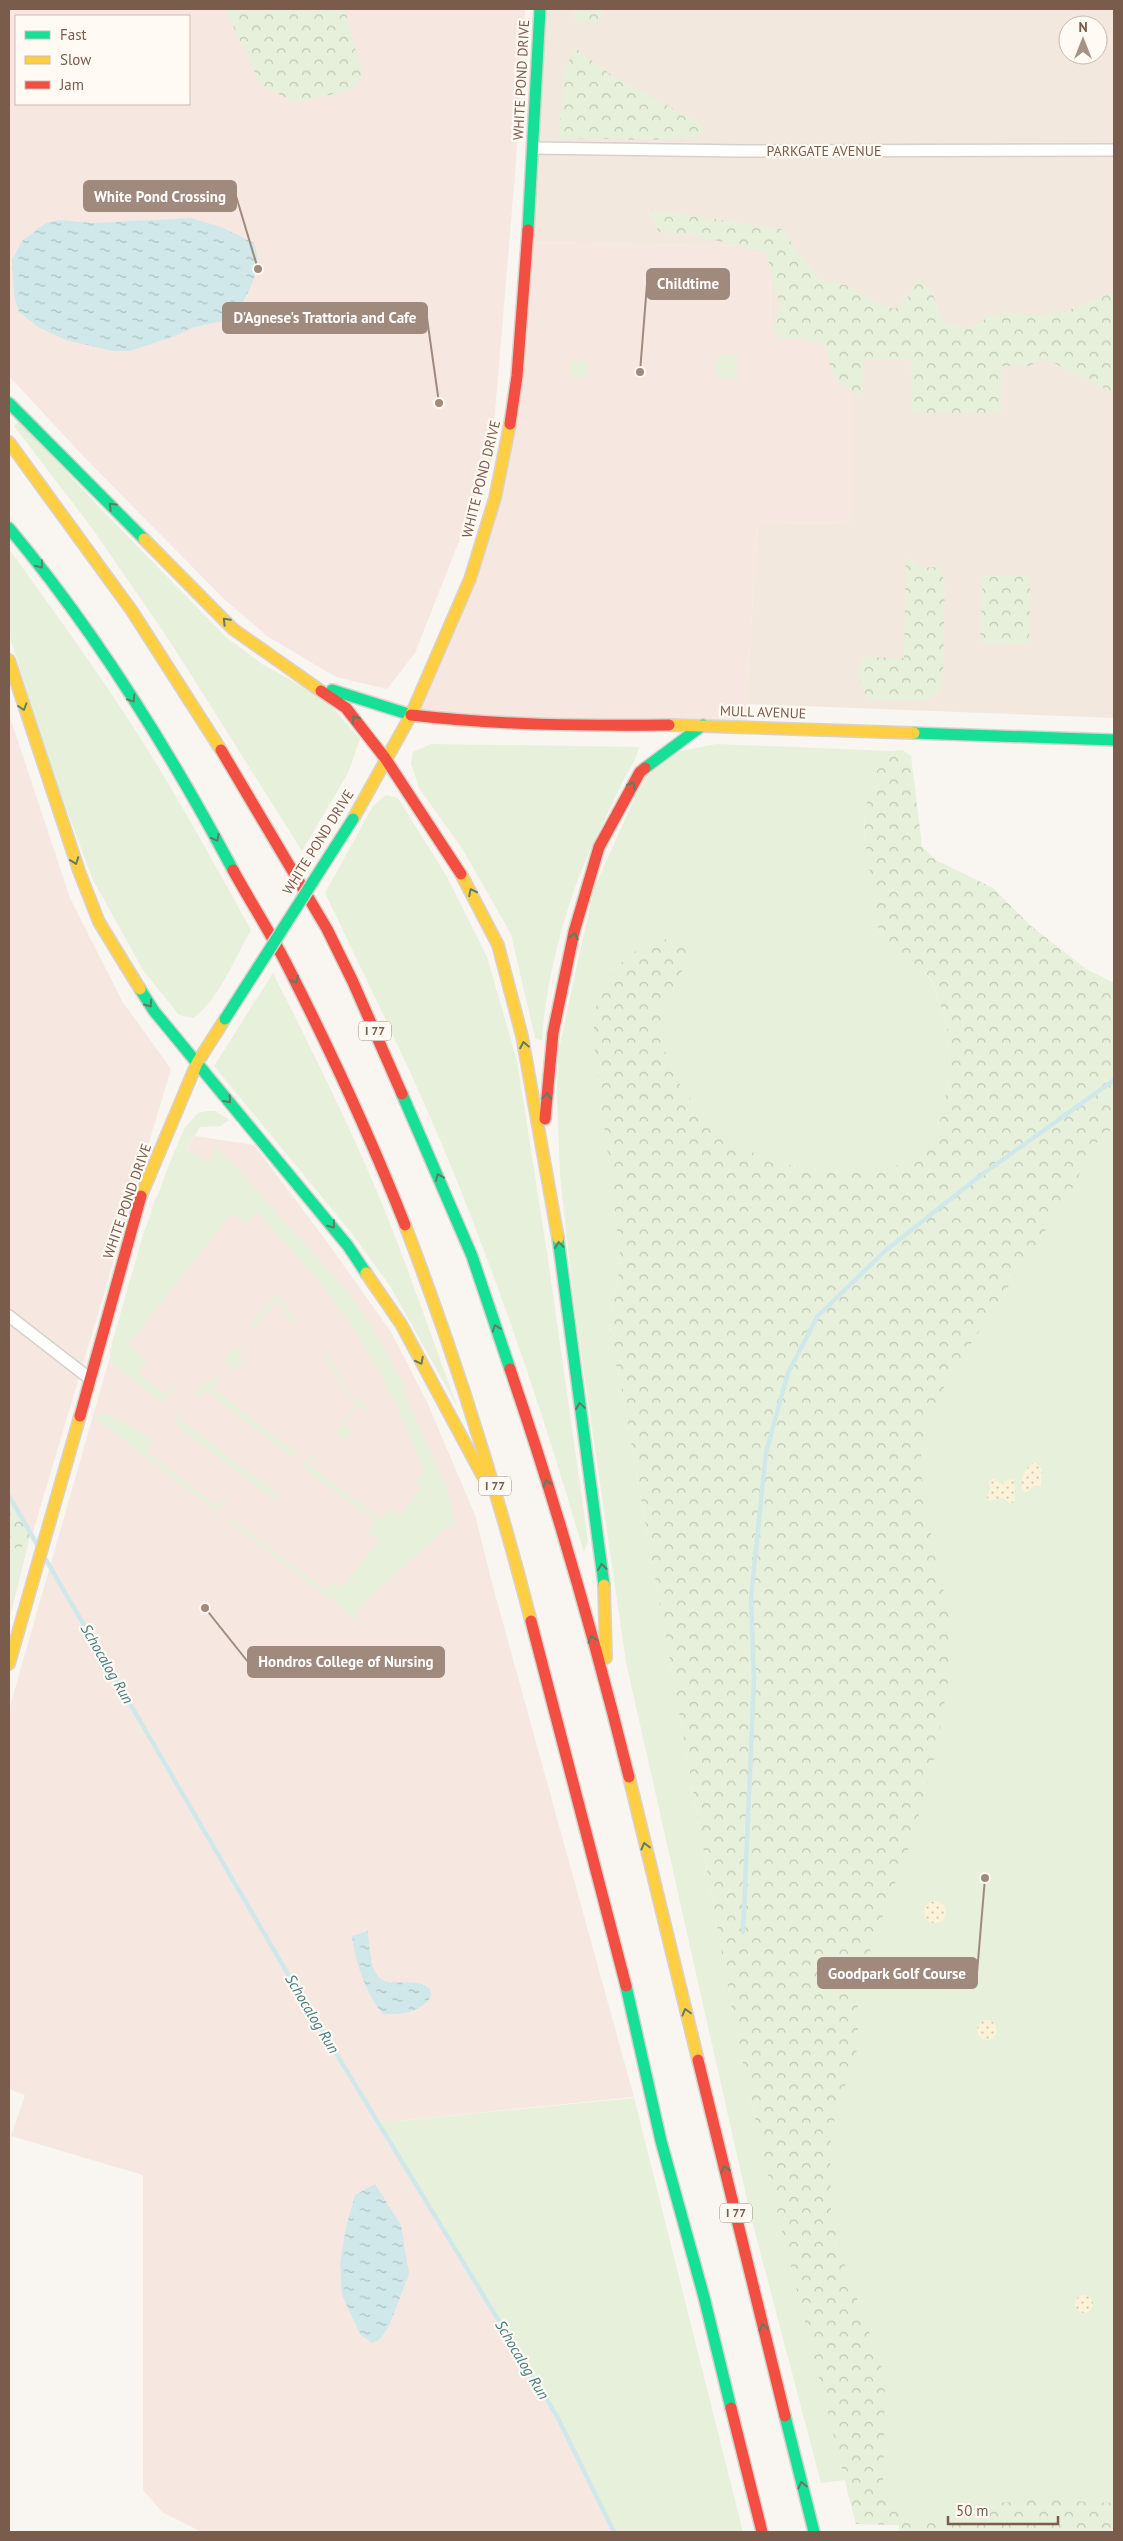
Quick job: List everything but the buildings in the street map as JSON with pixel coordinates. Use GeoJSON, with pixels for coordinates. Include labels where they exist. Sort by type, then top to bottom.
{"type":"FeatureCollection","features":[{"type":"Feature","properties":{"kind":"main road","name":"WHITE POND DRIVE"},"geometry":{"type":"LineString","coordinates":[[9,1664],[39,1564],[136,1211],[150,1171],[197,1063],[353,818],[385,758],[411,715],[470,579],[495,498],[508,438],[518,376],[524,307],[540,9]]}},
{"type":"Feature","properties":{"kind":"main road"},"geometry":{"type":"LineString","coordinates":[[9,403],[233,629],[346,708],[385,758],[468,884],[498,945],[522,1036],[557,1232],[600,1543],[605,1591],[606,1685]]}},
{"type":"Feature","properties":{"kind":"main road","name":"I 77"},"geometry":{"type":"LineString","coordinates":[[9,442],[90,551],[194,707],[327,930],[353,982],[472,1256],[538,1450],[606,1685],[814,2532]]}},
{"type":"Feature","properties":{"kind":"main road","name":"I 77"},"geometry":{"type":"LineString","coordinates":[[9,528],[40,565],[99,648],[190,789],[288,967],[388,1182],[451,1349],[502,1508],[629,1997],[661,2141],[704,2297],[762,2532]]}},
{"type":"Feature","properties":{"kind":"main road"},"geometry":{"type":"LineString","coordinates":[[9,660],[66,836],[99,922],[140,991],[348,1246],[383,1295],[401,1324],[450,1418],[502,1508]]}},
{"type":"Feature","properties":{"kind":"main road","name":"MULL AVENUE"},"geometry":{"type":"LineString","coordinates":[[306,679],[346,696],[411,715],[473,722],[591,726],[703,725],[1114,740]]}},
{"type":"Feature","properties":{"kind":"main road"},"geometry":{"type":"LineString","coordinates":[[542,1144],[553,1033],[574,932],[599,846],[640,772],[703,725]]}},
{"type":"Feature","properties":{"kind":"street","name":"PARKGATE AVENUE"},"geometry":{"type":"LineString","coordinates":[[533,148],[740,151],[1114,150]]}},
{"type":"Feature","properties":{"kind":"street"},"geometry":{"type":"LineString","coordinates":[[9,1316],[89,1378]]}},
{"type":"Feature","properties":{"kind":"shaded area"},"geometry":{"type":"Polygon","coordinates":[[[9,9],[525,9],[516,162],[491,460],[415,653],[387,689],[336,677],[267,636],[224,599],[85,458],[9,376],[9,9]]]}},
{"type":"Feature","properties":{"kind":"shaded area"},"geometry":{"type":"Polygon","coordinates":[[[540,9],[1114,9],[1114,718],[746,704],[758,523],[850,524],[771,330],[770,246],[527,242],[540,9]]]}},
{"type":"Feature","properties":{"kind":"shaded area"},"geometry":{"type":"Polygon","coordinates":[[[527,242],[770,246],[771,330],[852,330],[850,524],[758,523],[746,704],[748,726],[411,715],[495,498],[527,242]]]}},
{"type":"Feature","properties":{"kind":"shaded area"},"geometry":{"type":"Polygon","coordinates":[[[9,714],[70,898],[122,1001],[171,1069],[32,1535],[9,1496],[9,714]]]}},
{"type":"Feature","properties":{"kind":"shaded area"},"geometry":{"type":"Polygon","coordinates":[[[195,1136],[254,1145],[325,1239],[391,1332],[427,1402],[475,1515],[495,1594],[634,2097],[378,2123],[558,2418],[613,2531],[202,2532],[162,2512],[143,2490],[143,2175],[11,2136],[25,2095],[9,2089],[9,1710],[155,1199],[195,1136]]]}},
{"type":"Feature","properties":{"kind":"green space"},"geometry":{"type":"Polygon","coordinates":[[[225,9],[346,9],[349,31],[362,68],[362,75],[354,89],[296,103],[261,85],[225,9]]]}},
{"type":"Feature","properties":{"kind":"green space"},"geometry":{"type":"Polygon","coordinates":[[[574,9],[604,9],[602,16],[595,24],[581,23],[573,20],[574,9]]]}},
{"type":"Feature","properties":{"kind":"green space"},"geometry":{"type":"Polygon","coordinates":[[[574,47],[614,77],[694,120],[703,129],[699,137],[650,140],[559,138],[563,79],[574,47]]]}},
{"type":"Feature","properties":{"kind":"green space"},"geometry":{"type":"Polygon","coordinates":[[[647,209],[781,229],[820,281],[846,285],[878,304],[895,309],[910,295],[919,277],[933,295],[944,323],[970,329],[986,318],[1007,312],[1039,316],[1066,311],[1114,292],[1114,398],[1112,392],[1046,359],[1028,366],[1001,366],[1001,413],[912,413],[911,360],[863,360],[863,396],[846,387],[836,378],[832,372],[826,346],[801,338],[781,339],[773,330],[781,305],[773,284],[767,253],[694,235],[659,232],[647,209]]]}},
{"type":"Feature","properties":{"kind":"green space"},"geometry":{"type":"Polygon","coordinates":[[[720,354],[737,354],[737,378],[720,378],[716,375],[716,358],[720,354]]]}},
{"type":"Feature","properties":{"kind":"green space"},"geometry":{"type":"Polygon","coordinates":[[[570,361],[587,361],[587,377],[570,377],[570,361]]]}},
{"type":"Feature","properties":{"kind":"green space"},"geometry":{"type":"Polygon","coordinates":[[[20,421],[99,507],[226,637],[262,664],[325,699],[360,739],[348,773],[302,851],[171,643],[92,528],[14,426],[20,421]]]}},
{"type":"Feature","properties":{"kind":"green space"},"geometry":{"type":"Polygon","coordinates":[[[9,549],[139,736],[183,808],[251,930],[218,990],[193,1018],[179,1015],[143,970],[92,878],[49,762],[9,634],[9,549]]]}},
{"type":"Feature","properties":{"kind":"green space"},"geometry":{"type":"Polygon","coordinates":[[[906,556],[920,568],[936,567],[942,574],[945,586],[943,677],[939,692],[927,700],[869,700],[863,690],[859,674],[863,657],[904,658],[906,556]]]}},
{"type":"Feature","properties":{"kind":"green space"},"geometry":{"type":"Polygon","coordinates":[[[983,576],[1027,576],[1030,585],[1029,644],[980,643],[983,576]]]}},
{"type":"Feature","properties":{"kind":"green space"},"geometry":{"type":"Polygon","coordinates":[[[431,744],[639,747],[590,850],[565,918],[547,994],[542,1041],[535,1038],[511,934],[463,850],[419,788],[411,763],[413,752],[431,744]]]}},
{"type":"Feature","properties":{"kind":"green space"},"geometry":{"type":"Polygon","coordinates":[[[716,744],[891,751],[881,759],[864,812],[865,845],[874,894],[874,911],[883,946],[920,967],[931,980],[947,1025],[950,1067],[943,1112],[931,1147],[900,1165],[841,1172],[768,1162],[719,1130],[682,1089],[661,1042],[661,1008],[678,982],[666,939],[639,948],[614,970],[594,1015],[594,1045],[621,1261],[611,1314],[610,1342],[620,1380],[733,2016],[763,2156],[804,2312],[883,1438],[1114,1106],[1114,2529],[856,2524],[845,2480],[821,2483],[750,2213],[626,1662],[574,1304],[560,1174],[557,1096],[558,1053],[594,888],[647,771],[673,753],[716,744]]]}},
{"type":"Feature","properties":{"kind":"green space"},"geometry":{"type":"Polygon","coordinates":[[[902,750],[911,756],[922,846],[936,860],[993,888],[1031,926],[1086,969],[1114,983],[1114,1127],[1094,1145],[1072,1189],[950,1376],[927,1419],[920,1463],[927,1516],[951,1624],[948,1681],[937,1747],[914,1833],[864,1967],[858,2005],[858,2045],[852,2069],[837,2106],[830,2146],[831,2212],[843,2260],[885,2376],[883,2487],[891,2500],[907,2514],[921,2518],[943,2517],[1013,2501],[1042,2500],[1114,2503],[1114,2532],[899,2532],[899,2525],[856,2524],[763,2156],[733,2016],[620,1380],[610,1342],[611,1314],[621,1261],[594,1045],[594,1015],[600,991],[614,969],[639,948],[666,939],[689,951],[678,982],[661,1008],[661,1042],[682,1089],[719,1130],[768,1162],[841,1172],[900,1165],[931,1147],[943,1112],[950,1067],[947,1025],[931,979],[920,967],[890,954],[883,946],[874,911],[874,894],[865,845],[864,812],[881,759],[891,751],[902,750]]]}},
{"type":"Feature","properties":{"kind":"green space"},"geometry":{"type":"Polygon","coordinates":[[[386,795],[398,798],[447,877],[487,957],[517,1061],[548,1259],[588,1541],[584,1553],[553,1450],[483,1247],[415,1083],[325,893],[373,806],[386,795]]]}},
{"type":"Feature","properties":{"kind":"green space"},"geometry":{"type":"Polygon","coordinates":[[[273,973],[334,1096],[376,1189],[407,1267],[457,1406],[390,1286],[350,1231],[214,1066],[273,973]]]}},
{"type":"Feature","properties":{"kind":"green space"},"geometry":{"type":"Polygon","coordinates":[[[215,1111],[229,1120],[221,1126],[200,1127],[186,1150],[209,1163],[217,1147],[342,1285],[372,1327],[404,1385],[408,1402],[449,1494],[455,1524],[447,1528],[360,1606],[355,1620],[336,1603],[229,1522],[231,1519],[325,1590],[333,1582],[342,1588],[379,1541],[367,1532],[375,1520],[302,1467],[315,1452],[316,1455],[309,1465],[381,1519],[390,1509],[400,1515],[422,1487],[414,1481],[415,1478],[425,1475],[394,1401],[354,1330],[314,1276],[257,1212],[246,1223],[232,1213],[128,1345],[147,1360],[138,1374],[166,1395],[173,1387],[176,1388],[166,1400],[161,1401],[110,1362],[110,1350],[143,1235],[170,1162],[185,1127],[198,1113],[215,1111]]]}},
{"type":"Feature","properties":{"kind":"green space"},"geometry":{"type":"Polygon","coordinates":[[[276,1294],[297,1322],[293,1324],[276,1301],[253,1330],[250,1328],[276,1294]]]}},
{"type":"Feature","properties":{"kind":"green space"},"geometry":{"type":"Polygon","coordinates":[[[234,1347],[243,1353],[239,1358],[244,1361],[235,1370],[223,1361],[234,1347]]]}},
{"type":"Feature","properties":{"kind":"green space"},"geometry":{"type":"Polygon","coordinates":[[[327,1354],[355,1401],[361,1400],[368,1410],[367,1412],[358,1405],[344,1424],[352,1433],[345,1440],[335,1433],[356,1405],[323,1357],[327,1354]]]}},
{"type":"Feature","properties":{"kind":"green space"},"geometry":{"type":"Polygon","coordinates":[[[216,1378],[220,1379],[213,1389],[294,1452],[303,1443],[293,1458],[206,1390],[200,1398],[195,1396],[200,1387],[216,1378]]]}},
{"type":"Feature","properties":{"kind":"green space"},"geometry":{"type":"Polygon","coordinates":[[[186,1408],[179,1419],[278,1495],[300,1469],[275,1500],[174,1423],[168,1430],[186,1408]]]}},
{"type":"Feature","properties":{"kind":"green space"},"geometry":{"type":"Polygon","coordinates":[[[103,1413],[128,1424],[151,1439],[153,1442],[147,1452],[218,1507],[225,1498],[227,1500],[217,1512],[95,1418],[103,1413]]]}},
{"type":"Feature","properties":{"kind":"green space"},"geometry":{"type":"Polygon","coordinates":[[[9,1496],[32,1535],[25,1546],[9,1549],[9,1496]]]}},
{"type":"Feature","properties":{"kind":"green space"},"geometry":{"type":"Polygon","coordinates":[[[29,1541],[9,1621],[9,1549],[25,1546],[29,1541]]]}},
{"type":"Feature","properties":{"kind":"green space"},"geometry":{"type":"Polygon","coordinates":[[[634,2098],[743,2532],[614,2532],[558,2418],[378,2123],[634,2098]]]}},
{"type":"Feature","properties":{"kind":"sand"},"geometry":{"type":"Polygon","coordinates":[[[1035,1462],[1042,1469],[1041,1486],[1034,1486],[1027,1492],[1024,1492],[1022,1479],[1028,1467],[1035,1462]]]}},
{"type":"Feature","properties":{"kind":"sand"},"geometry":{"type":"Polygon","coordinates":[[[994,1478],[1001,1484],[1010,1479],[1014,1480],[1015,1502],[1010,1503],[1003,1498],[989,1501],[987,1497],[990,1489],[989,1481],[994,1478]]]}},
{"type":"Feature","properties":{"kind":"sand"},"geometry":{"type":"Polygon","coordinates":[[[935,1901],[943,1904],[946,1912],[943,1920],[935,1923],[927,1920],[924,1912],[927,1904],[935,1901]]]}},
{"type":"Feature","properties":{"kind":"sand"},"geometry":{"type":"Polygon","coordinates":[[[983,2020],[991,2020],[997,2026],[997,2034],[991,2040],[983,2040],[977,2034],[977,2026],[983,2020]]]}},
{"type":"Feature","properties":{"kind":"sand"},"geometry":{"type":"Polygon","coordinates":[[[1084,2295],[1090,2298],[1093,2304],[1090,2310],[1084,2313],[1078,2310],[1075,2304],[1078,2298],[1084,2295]]]}},
{"type":"Feature","properties":{"kind":"water"},"geometry":{"type":"Polygon","coordinates":[[[191,218],[221,227],[254,243],[257,253],[256,271],[237,315],[231,319],[191,328],[175,336],[130,351],[113,351],[66,340],[38,327],[19,312],[14,295],[12,260],[22,241],[46,223],[59,220],[91,223],[191,218]]]}},
{"type":"Feature","properties":{"kind":"water"},"geometry":{"type":"Polygon","coordinates":[[[368,1931],[372,1963],[378,1976],[390,1982],[423,1984],[430,1989],[431,1997],[421,2007],[410,2012],[383,2014],[377,2007],[362,1977],[353,1945],[352,1936],[368,1931]]]}},
{"type":"Feature","properties":{"kind":"water"},"geometry":{"type":"Polygon","coordinates":[[[375,2184],[401,2225],[409,2274],[389,2326],[381,2338],[372,2343],[360,2334],[342,2295],[340,2263],[346,2227],[355,2195],[375,2184]]]}},
{"type":"Feature","properties":{"kind":"waterway"},"geometry":{"type":"LineString","coordinates":[[743,1932],[754,1680],[751,1598],[766,1452],[788,1373],[817,1317],[886,1250],[980,1176],[1114,1080]]}},
{"type":"Feature","properties":{"kind":"waterway","name":"Schocalog Run"},"geometry":{"type":"LineString","coordinates":[[9,1496],[38,1546]]}},
{"type":"Feature","properties":{"kind":"waterway","name":"Schocalog Run"},"geometry":{"type":"LineString","coordinates":[[46,1560],[289,1976],[558,2418],[614,2532]]}},
{"type":"Feature","properties":{"kind":"traffic: fast"},"geometry":{"type":"LineString","coordinates":[[528,230],[540,9]]}},
{"type":"Feature","properties":{"kind":"traffic: fast"},"geometry":{"type":"LineString","coordinates":[[9,403],[144,539]]}},
{"type":"Feature","properties":{"kind":"traffic: fast"},"geometry":{"type":"LineString","coordinates":[[9,528],[72,608],[130,693],[209,825],[233,870]]}},
{"type":"Feature","properties":{"kind":"traffic: fast"},"geometry":{"type":"LineString","coordinates":[[332,690],[411,715]]}},
{"type":"Feature","properties":{"kind":"traffic: fast"},"geometry":{"type":"LineString","coordinates":[[645,768],[703,725]]}},
{"type":"Feature","properties":{"kind":"traffic: fast"},"geometry":{"type":"LineString","coordinates":[[914,733],[1114,740]]}},
{"type":"Feature","properties":{"kind":"traffic: fast"},"geometry":{"type":"LineString","coordinates":[[225,1019],[353,819]]}},
{"type":"Feature","properties":{"kind":"traffic: fast"},"geometry":{"type":"LineString","coordinates":[[140,989],[154,1011],[348,1246],[366,1273]]}},
{"type":"Feature","properties":{"kind":"traffic: fast"},"geometry":{"type":"LineString","coordinates":[[402,1094],[472,1256],[510,1369]]}},
{"type":"Feature","properties":{"kind":"traffic: fast"},"geometry":{"type":"LineString","coordinates":[[558,1238],[604,1585]]}},
{"type":"Feature","properties":{"kind":"traffic: fast"},"geometry":{"type":"LineString","coordinates":[[626,1986],[661,2141],[704,2297],[731,2408]]}},
{"type":"Feature","properties":{"kind":"traffic: fast"},"geometry":{"type":"LineString","coordinates":[[785,2416],[814,2532]]}},
{"type":"Feature","properties":{"kind":"traffic: slow"},"geometry":{"type":"LineString","coordinates":[[353,819],[411,715],[470,579],[495,498],[510,424]]}},
{"type":"Feature","properties":{"kind":"traffic: slow"},"geometry":{"type":"LineString","coordinates":[[9,442],[132,611],[221,750]]}},
{"type":"Feature","properties":{"kind":"traffic: slow"},"geometry":{"type":"LineString","coordinates":[[144,539],[233,629],[321,691]]}},
{"type":"Feature","properties":{"kind":"traffic: slow"},"geometry":{"type":"LineString","coordinates":[[9,660],[79,871],[99,922],[140,989]]}},
{"type":"Feature","properties":{"kind":"traffic: slow"},"geometry":{"type":"LineString","coordinates":[[669,725],[914,733]]}},
{"type":"Feature","properties":{"kind":"traffic: slow"},"geometry":{"type":"LineString","coordinates":[[461,874],[498,945],[522,1036],[558,1238]]}},
{"type":"Feature","properties":{"kind":"traffic: slow"},"geometry":{"type":"LineString","coordinates":[[141,1196],[197,1063],[225,1019]]}},
{"type":"Feature","properties":{"kind":"traffic: slow"},"geometry":{"type":"LineString","coordinates":[[405,1225],[474,1421],[504,1520],[531,1621]]}},
{"type":"Feature","properties":{"kind":"traffic: slow"},"geometry":{"type":"LineString","coordinates":[[366,1273],[401,1324],[482,1475]]}},
{"type":"Feature","properties":{"kind":"traffic: slow"},"geometry":{"type":"LineString","coordinates":[[9,1664],[80,1416]]}},
{"type":"Feature","properties":{"kind":"traffic: slow"},"geometry":{"type":"LineString","coordinates":[[604,1585],[606,1658]]}},
{"type":"Feature","properties":{"kind":"traffic: slow"},"geometry":{"type":"LineString","coordinates":[[629,1777],[698,2060]]}},
{"type":"Feature","properties":{"kind":"traffic: jam"},"geometry":{"type":"LineString","coordinates":[[510,424],[517,376],[528,230]]}},
{"type":"Feature","properties":{"kind":"traffic: jam"},"geometry":{"type":"LineString","coordinates":[[321,691],[346,708],[385,758],[461,874]]}},
{"type":"Feature","properties":{"kind":"traffic: jam"},"geometry":{"type":"LineString","coordinates":[[411,715],[540,724],[669,725]]}},
{"type":"Feature","properties":{"kind":"traffic: jam"},"geometry":{"type":"LineString","coordinates":[[221,750],[327,929],[353,982],[402,1094]]}},
{"type":"Feature","properties":{"kind":"traffic: jam"},"geometry":{"type":"LineString","coordinates":[[545,1119],[553,1033],[574,932],[599,847],[640,772],[645,768]]}},
{"type":"Feature","properties":{"kind":"traffic: jam"},"geometry":{"type":"LineString","coordinates":[[233,870],[282,956],[320,1032],[350,1096],[405,1225]]}},
{"type":"Feature","properties":{"kind":"traffic: jam"},"geometry":{"type":"LineString","coordinates":[[80,1416],[141,1196]]}},
{"type":"Feature","properties":{"kind":"traffic: jam"},"geometry":{"type":"LineString","coordinates":[[510,1369],[574,1572],[603,1674],[629,1777]]}},
{"type":"Feature","properties":{"kind":"traffic: jam"},"geometry":{"type":"LineString","coordinates":[[531,1621],[626,1986]]}},
{"type":"Feature","properties":{"kind":"traffic: jam"},"geometry":{"type":"LineString","coordinates":[[698,2060],[785,2416]]}},
{"type":"Feature","properties":{"kind":"traffic: jam"},"geometry":{"type":"LineString","coordinates":[[731,2408],[762,2532]]}},
{"type":"Feature","properties":{"kind":"place","name":"White Pond Crossing"},"geometry":{"type":"Point","coordinates":[258,269]}},
{"type":"Feature","properties":{"kind":"place","name":"Childtime"},"geometry":{"type":"Point","coordinates":[640,372]}},
{"type":"Feature","properties":{"kind":"place","name":"D'Agnese's Trattoria and Cafe"},"geometry":{"type":"Point","coordinates":[439,403]}},
{"type":"Feature","properties":{"kind":"place","name":"Hondros College of Nursing"},"geometry":{"type":"Point","coordinates":[205,1608]}},
{"type":"Feature","properties":{"kind":"place","name":"Goodpark Golf Course"},"geometry":{"type":"Point","coordinates":[985,1878]}}]}
